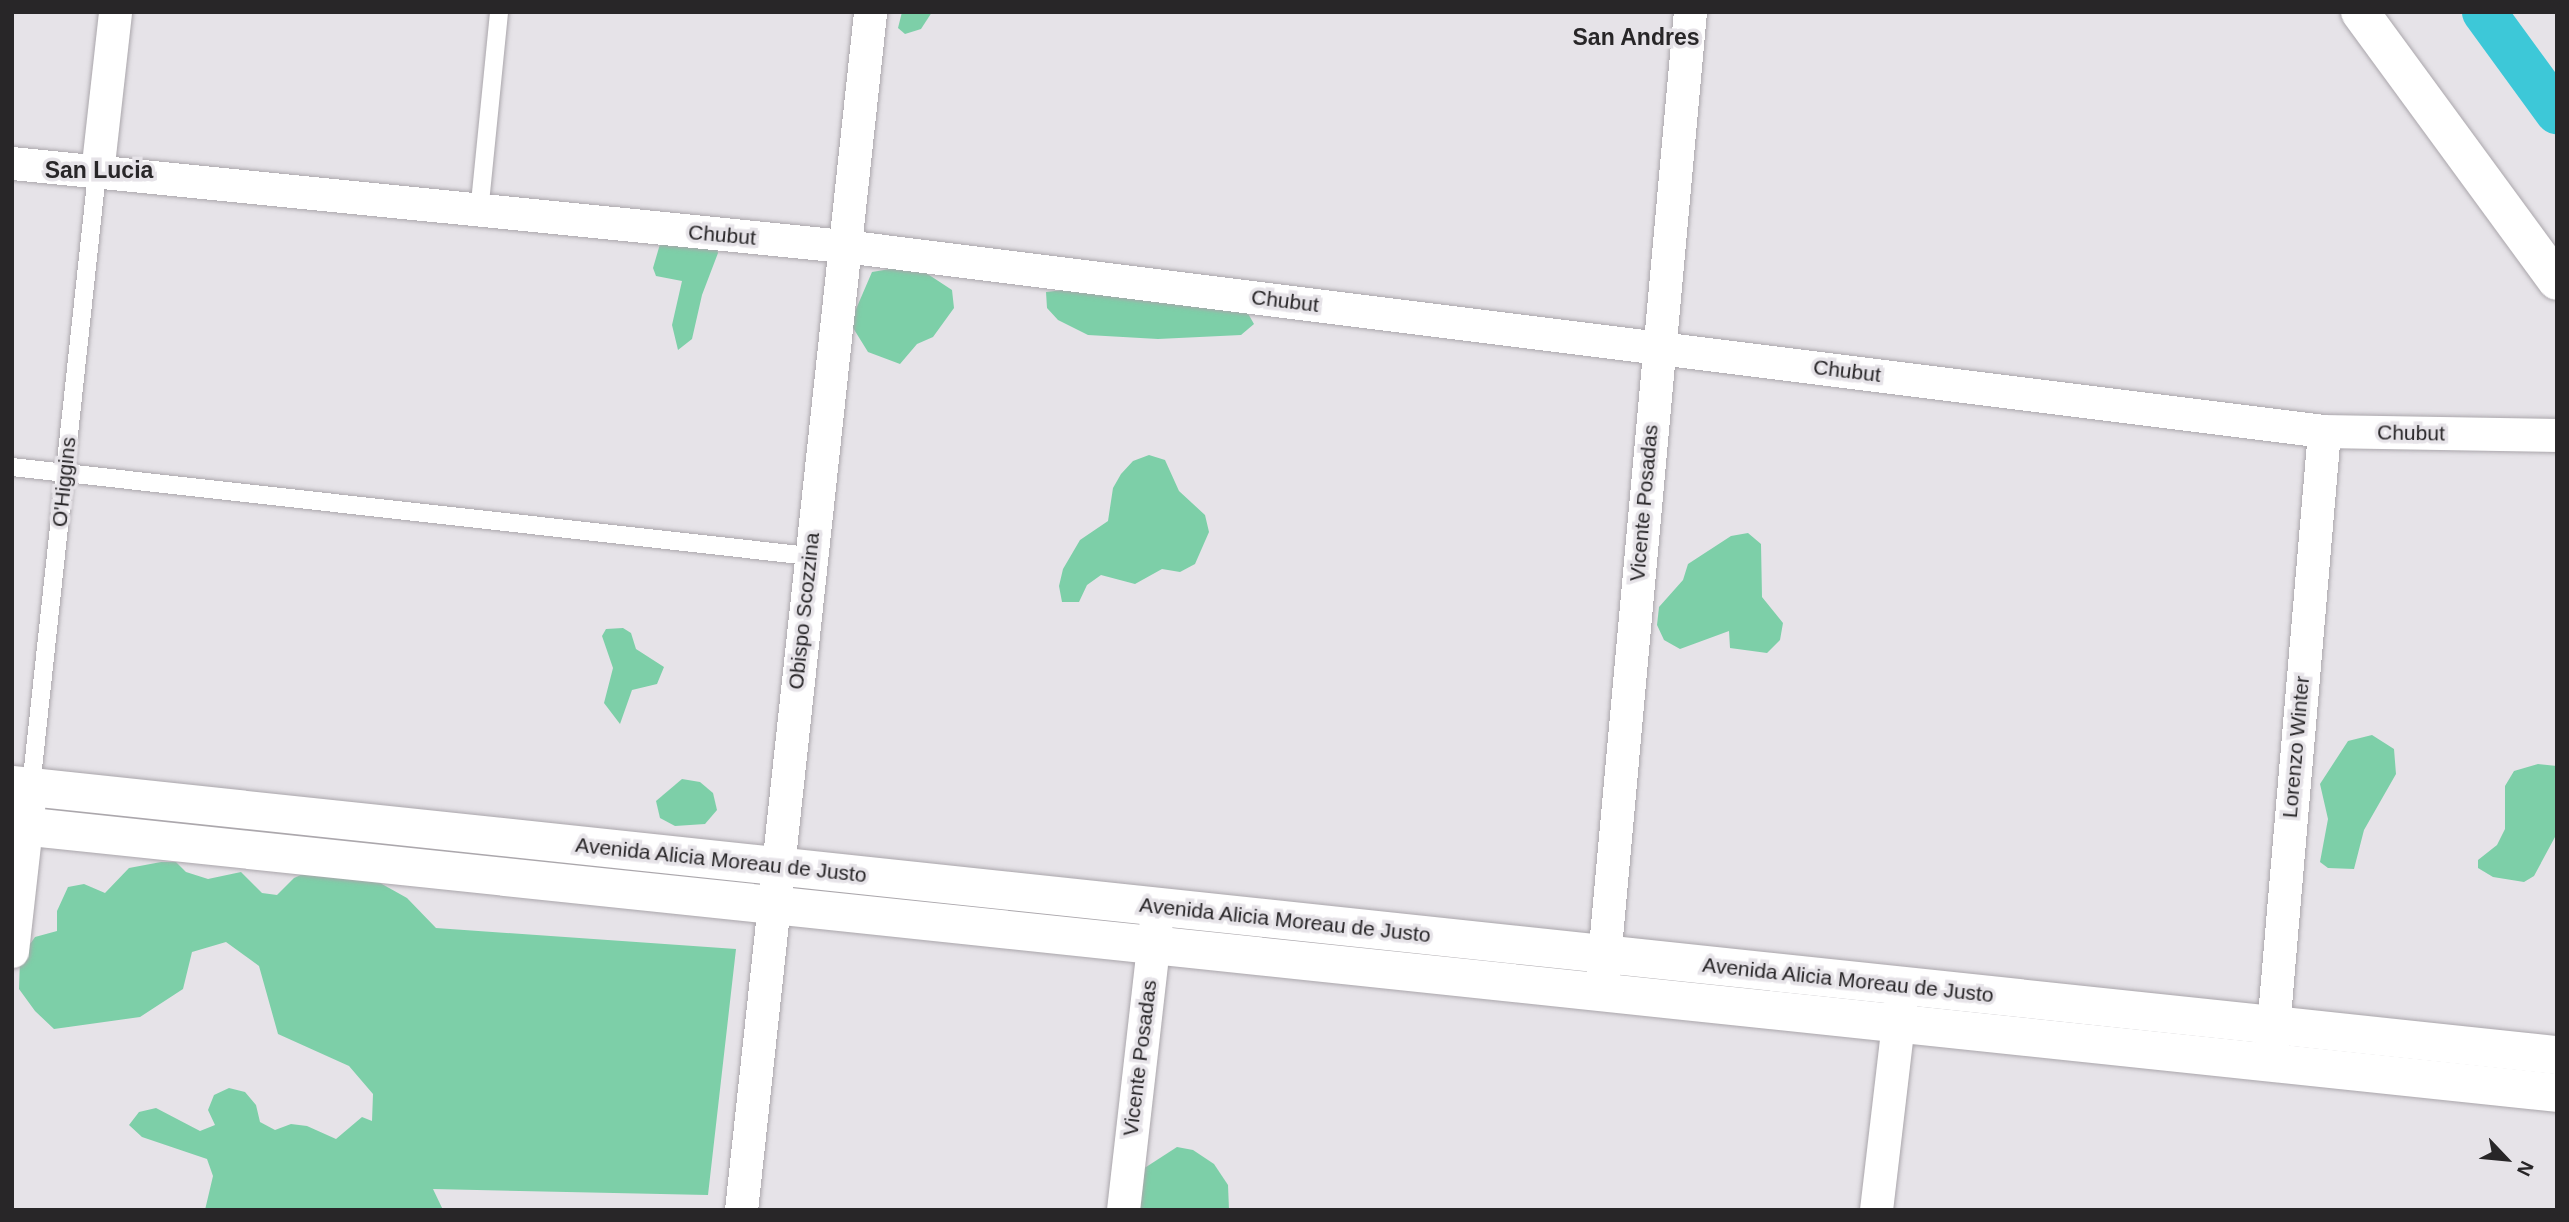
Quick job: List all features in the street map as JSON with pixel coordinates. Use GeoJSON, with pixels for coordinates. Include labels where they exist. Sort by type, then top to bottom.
{"type":"FeatureCollection","features":[{"type":"Feature","properties":{"kind":"main road"},"geometry":{"type":"LineString","coordinates":[[2360,12],[2557,281]]}},
{"type":"Feature","properties":{"kind":"main road","name":"Avenida Alicia Moreau de Justo"},"geometry":{"type":"LineString","coordinates":[[21,786],[2557,1055]]}},
{"type":"Feature","properties":{"kind":"main road","name":"Avenida Alicia Moreau de Justo"},"geometry":{"type":"LineString","coordinates":[[19,826],[2557,1093]]}},
{"type":"Feature","properties":{"kind":"street","name":"O'Higgins"},"geometry":{"type":"LineString","coordinates":[[97,173],[115,12]]}},
{"type":"Feature","properties":{"kind":"street","name":"Obispo Scozzina"},"geometry":{"type":"LineString","coordinates":[[741,1210],[809,556],[870,12]]}},
{"type":"Feature","properties":{"kind":"street","name":"Vicente Posadas"},"geometry":{"type":"LineString","coordinates":[[1601,993],[1690,12]]}},
{"type":"Feature","properties":{"kind":"street","name":"Chubut"},"geometry":{"type":"LineString","coordinates":[[12,163],[480,213],[844,246],[2324,431],[2557,435]]}},
{"type":"Feature","properties":{"kind":"street","name":"Lorenzo Winter"},"geometry":{"type":"LineString","coordinates":[[2271,1064],[2271,1025],[2324,431]]}},
{"type":"Feature","properties":{"kind":"street","name":"O'Higgins"},"geometry":{"type":"LineString","coordinates":[[12,951],[21,786]]}},
{"type":"Feature","properties":{"kind":"street","name":"Vicente Posadas"},"geometry":{"type":"LineString","coordinates":[[1123,1210],[1157,906]]}},
{"type":"Feature","properties":{"kind":"street"},"geometry":{"type":"LineString","coordinates":[[1876,1210],[1900,1023],[1902,985]]}},
{"type":"Feature","properties":{"kind":"lane"},"geometry":{"type":"LineString","coordinates":[[480,213],[499,12]]}},
{"type":"Feature","properties":{"kind":"lane","name":"O'Higgins"},"geometry":{"type":"LineString","coordinates":[[21,786],[65,472],[97,173]]}},
{"type":"Feature","properties":{"kind":"lane"},"geometry":{"type":"LineString","coordinates":[[12,467],[809,556]]}},
{"type":"Feature","properties":{"kind":"green space"},"geometry":{"type":"Polygon","coordinates":[[[902,12],[932,12],[921,29],[905,34],[898,28],[902,12]]]}},
{"type":"Feature","properties":{"kind":"green space"},"geometry":{"type":"Polygon","coordinates":[[[660,244],[716,245],[718,253],[702,295],[692,339],[678,350],[672,325],[682,281],[656,276],[653,268],[660,244]]]}},
{"type":"Feature","properties":{"kind":"green space"},"geometry":{"type":"Polygon","coordinates":[[[890,269],[923,271],[952,290],[954,308],[933,337],[917,344],[900,364],[868,352],[850,323],[872,272],[890,269]]]}},
{"type":"Feature","properties":{"kind":"green space"},"geometry":{"type":"Polygon","coordinates":[[[1081,288],[1147,301],[1181,296],[1246,310],[1254,324],[1241,335],[1158,339],[1088,335],[1058,320],[1047,308],[1046,292],[1081,288]]]}},
{"type":"Feature","properties":{"kind":"green space"},"geometry":{"type":"Polygon","coordinates":[[[1149,455],[1165,460],[1179,491],[1205,515],[1209,532],[1195,564],[1180,572],[1162,569],[1135,584],[1101,575],[1087,585],[1079,602],[1062,602],[1059,586],[1063,569],[1080,540],[1108,521],[1113,488],[1121,474],[1133,461],[1149,455]]]}},
{"type":"Feature","properties":{"kind":"green space"},"geometry":{"type":"Polygon","coordinates":[[[1748,533],[1761,544],[1762,597],[1783,623],[1780,640],[1767,653],[1730,648],[1729,631],[1680,649],[1664,640],[1657,625],[1659,607],[1683,580],[1688,564],[1731,536],[1748,533]]]}},
{"type":"Feature","properties":{"kind":"green space"},"geometry":{"type":"Polygon","coordinates":[[[623,628],[631,633],[636,649],[664,667],[657,684],[632,690],[620,724],[604,703],[613,668],[602,636],[606,629],[623,628]]]}},
{"type":"Feature","properties":{"kind":"green space"},"geometry":{"type":"Polygon","coordinates":[[[2372,735],[2394,749],[2396,774],[2364,830],[2354,869],[2328,868],[2320,862],[2328,819],[2320,784],[2348,741],[2372,735]]]}},
{"type":"Feature","properties":{"kind":"green space"},"geometry":{"type":"Polygon","coordinates":[[[2538,764],[2557,766],[2555,837],[2534,876],[2524,882],[2493,877],[2478,868],[2478,860],[2497,845],[2505,829],[2505,786],[2514,771],[2538,764]]]}},
{"type":"Feature","properties":{"kind":"green space"},"geometry":{"type":"Polygon","coordinates":[[[682,779],[700,782],[713,793],[717,810],[705,824],[675,826],[660,818],[656,801],[682,779]]]}},
{"type":"Feature","properties":{"kind":"green space"},"geometry":{"type":"Polygon","coordinates":[[[176,862],[186,872],[208,879],[241,872],[262,893],[277,895],[294,878],[316,868],[373,879],[407,898],[436,928],[736,949],[708,1195],[433,1189],[443,1210],[205,1210],[213,1176],[207,1159],[142,1137],[129,1125],[139,1112],[156,1108],[200,1131],[215,1125],[208,1110],[214,1095],[229,1088],[245,1092],[256,1105],[260,1122],[275,1130],[291,1124],[307,1126],[336,1139],[362,1117],[372,1121],[373,1094],[349,1066],[278,1034],[259,966],[226,942],[192,952],[183,989],[140,1017],[54,1029],[35,1011],[19,989],[20,958],[35,937],[57,931],[57,911],[68,887],[84,884],[105,893],[129,868],[176,862]]]}},
{"type":"Feature","properties":{"kind":"green space"},"geometry":{"type":"Polygon","coordinates":[[[1177,1147],[1193,1150],[1214,1164],[1228,1185],[1229,1210],[1128,1210],[1143,1169],[1177,1147]]]}},
{"type":"Feature","properties":{"kind":"waterway"},"geometry":{"type":"LineString","coordinates":[[2484,12],[2557,112]]}},
{"type":"Feature","properties":{"kind":"district","name":"San Andres"},"geometry":{"type":"Point","coordinates":[1636,37]}},
{"type":"Feature","properties":{"kind":"district","name":"San Lucia"},"geometry":{"type":"Point","coordinates":[99,170]}}]}
